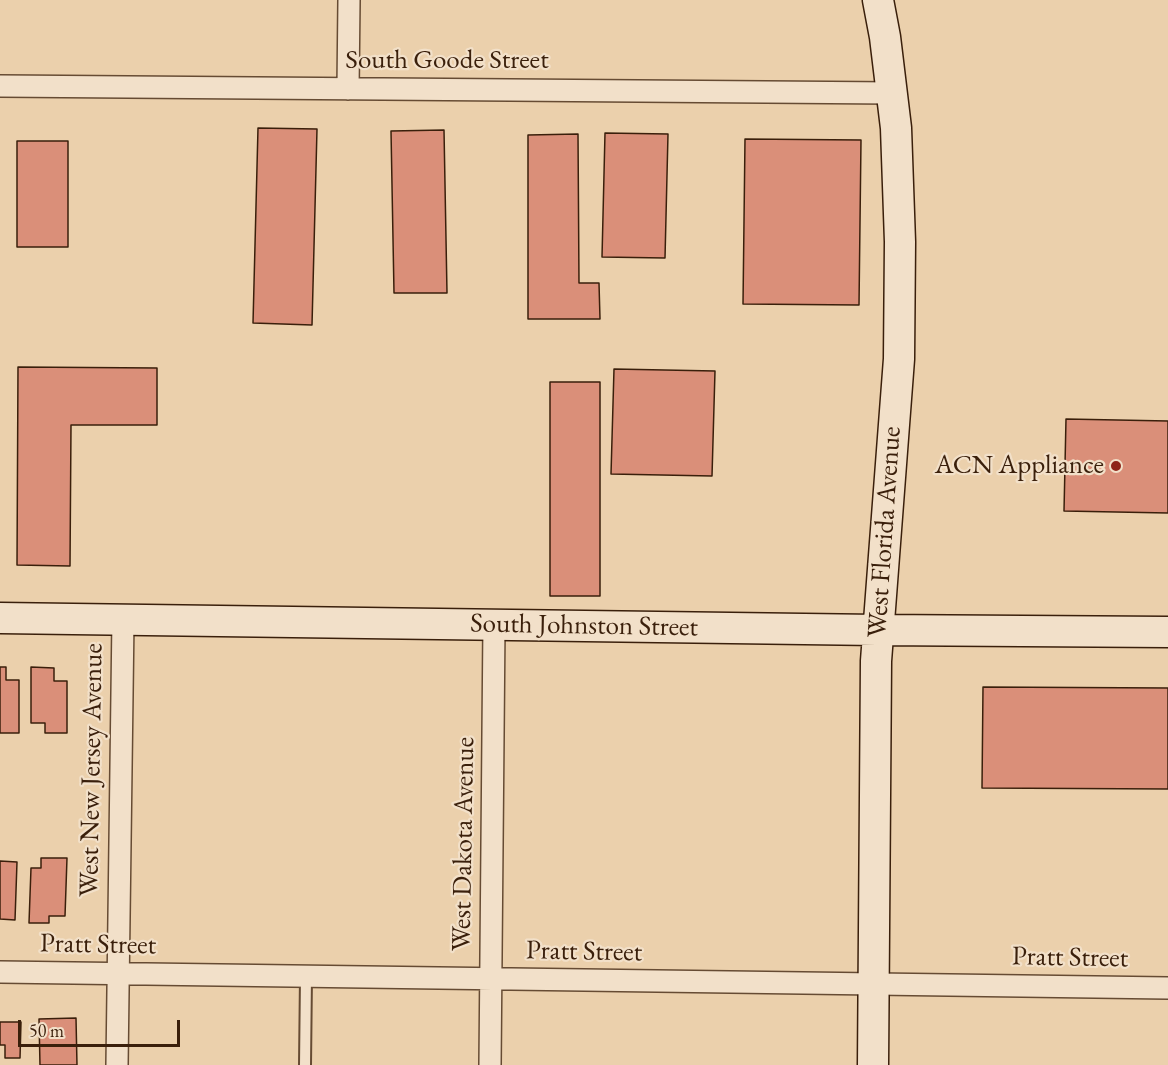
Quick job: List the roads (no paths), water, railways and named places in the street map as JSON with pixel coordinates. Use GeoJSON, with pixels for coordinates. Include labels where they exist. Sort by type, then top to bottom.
{"type":"FeatureCollection","features":[{"type":"Feature","properties":{"kind":"street"},"geometry":{"type":"LineString","coordinates":[[348,89],[349,0]]}},
{"type":"Feature","properties":{"kind":"street","name":"West Florida Avenue"},"geometry":{"type":"LineString","coordinates":[[873,1065],[877,630],[899,359],[900,242],[898,154],[893,93],[878,0]]}},
{"type":"Feature","properties":{"kind":"street","name":"South Goode Street"},"geometry":{"type":"LineString","coordinates":[[0,86],[893,93]]}},
{"type":"Feature","properties":{"kind":"street","name":"South Johnston Street"},"geometry":{"type":"LineString","coordinates":[[0,618],[1168,632]]}},
{"type":"Feature","properties":{"kind":"street","name":"West New Jersey Avenue"},"geometry":{"type":"LineString","coordinates":[[117,1065],[123,620]]}},
{"type":"Feature","properties":{"kind":"street","name":"West Dakota Avenue"},"geometry":{"type":"LineString","coordinates":[[490,1065],[494,624]]}},
{"type":"Feature","properties":{"kind":"street","name":"Pratt Street"},"geometry":{"type":"LineString","coordinates":[[0,972],[1168,988]]}},
{"type":"Feature","properties":{"kind":"lane"},"geometry":{"type":"LineString","coordinates":[[305,1065],[306,976]]}},
{"type":"Feature","properties":{"kind":"place","name":"ACN Appliance"},"geometry":{"type":"Point","coordinates":[1116,466]}}]}
